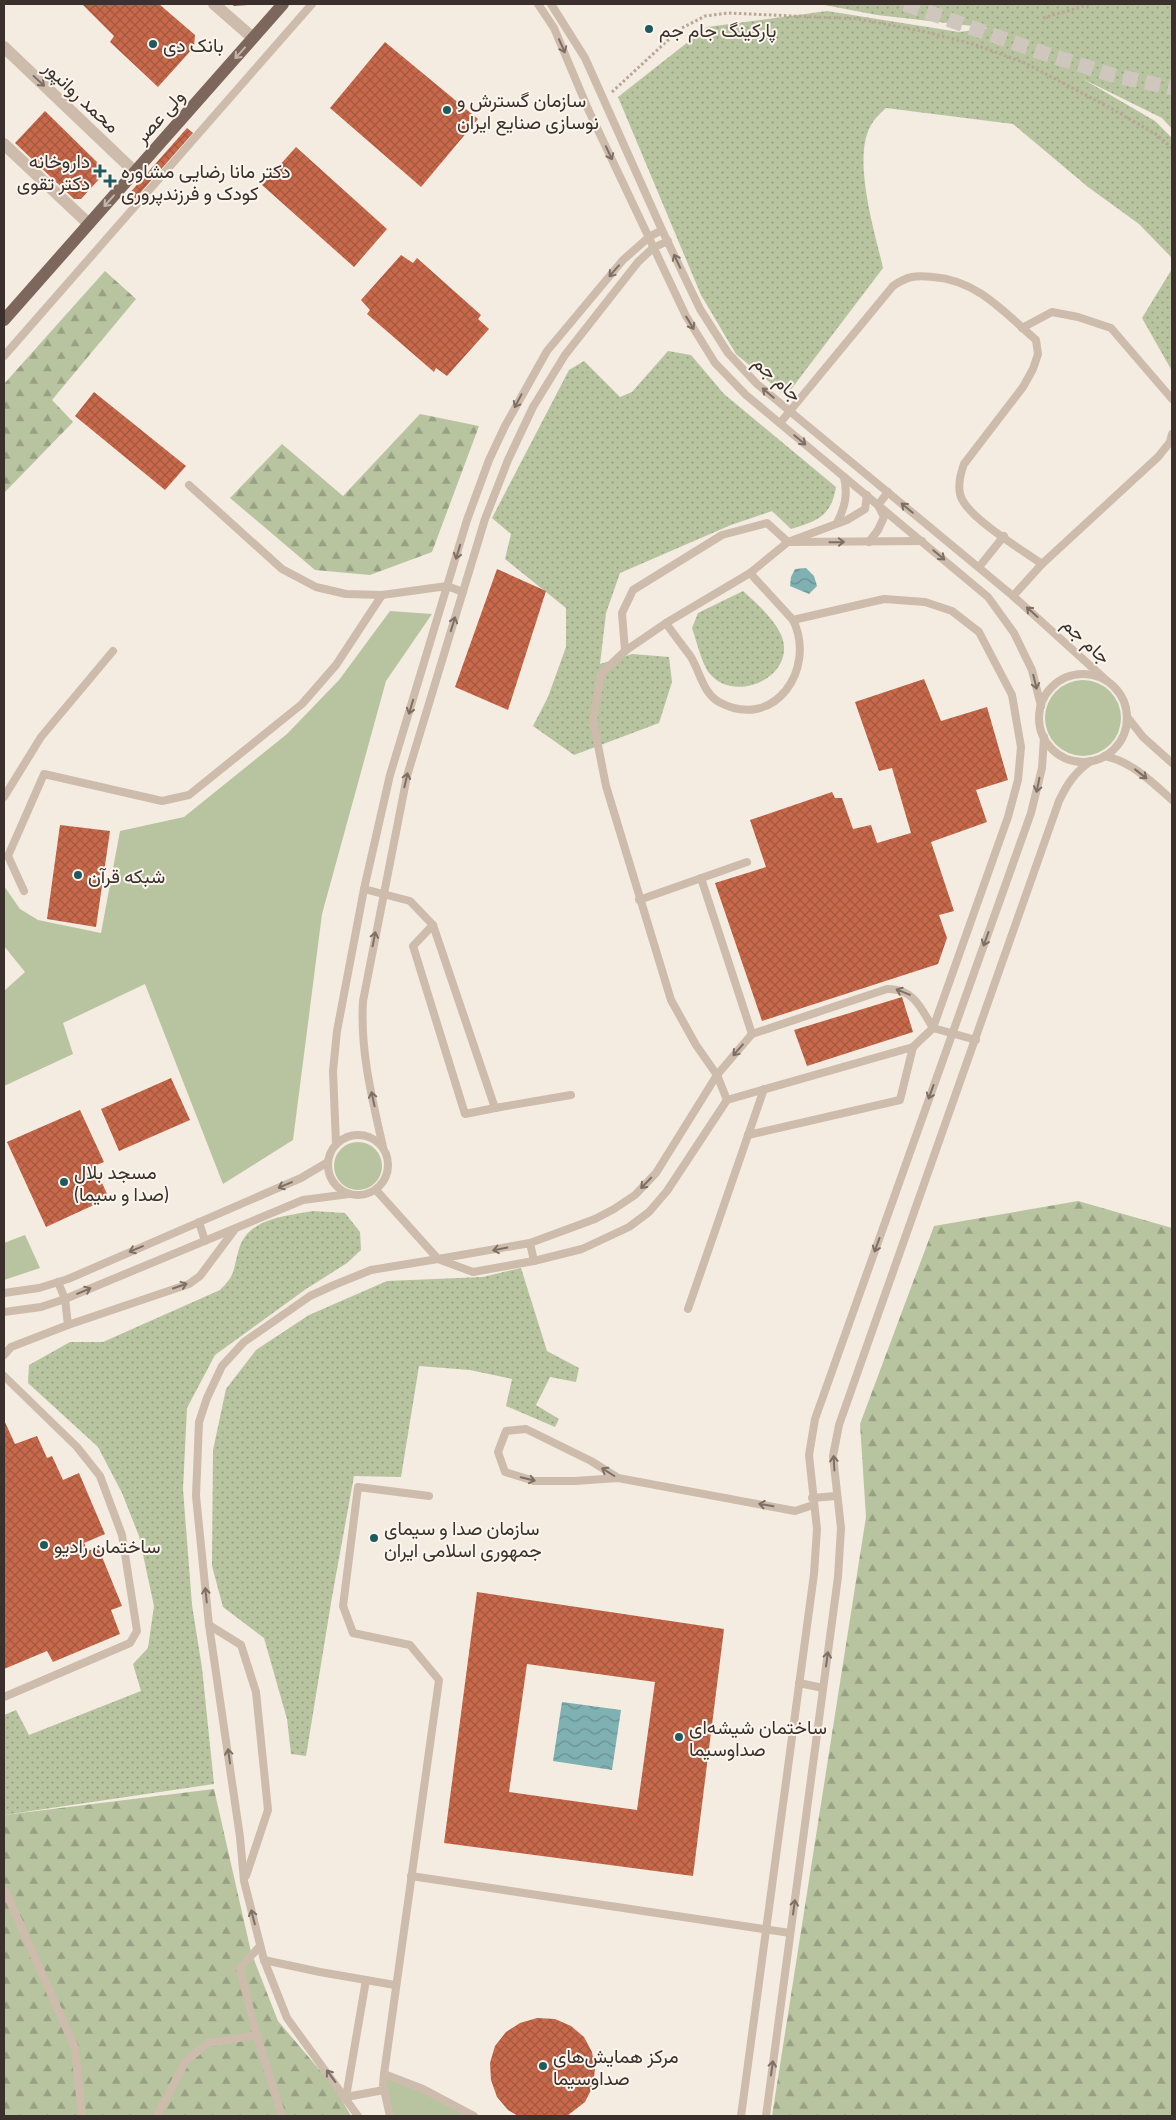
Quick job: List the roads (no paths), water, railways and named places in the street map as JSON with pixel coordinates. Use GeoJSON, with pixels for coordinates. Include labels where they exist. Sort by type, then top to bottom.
{"type":"FeatureCollection","features":[{"type":"Feature","properties":{"kind":"main road","name":"ولی عصر"},"geometry":{"type":"LineString","coordinates":[[4,320],[284,4]]}},
{"type":"Feature","properties":{"kind":"street"},"geometry":{"type":"LineString","coordinates":[[214,4],[253,38]]}},
{"type":"Feature","properties":{"kind":"street","name":"محمد روانپور"},"geometry":{"type":"LineString","coordinates":[[4,47],[135,172]]}},
{"type":"Feature","properties":{"kind":"street"},"geometry":{"type":"LineString","coordinates":[[4,144],[89,224]]}},
{"type":"Feature","properties":{"kind":"lane"},"geometry":{"type":"LineString","coordinates":[[4,356],[312,4]]}},
{"type":"Feature","properties":{"kind":"lane","name":"جام جم"},"geometry":{"type":"LineString","coordinates":[[538,4],[554,28],[588,109],[686,316],[715,363],[746,395],[988,597],[1014,633],[1032,670],[1041,706]]}},
{"type":"Feature","properties":{"kind":"lane","name":"جام جم"},"geometry":{"type":"LineString","coordinates":[[551,4],[585,58],[662,230],[700,309],[728,353],[757,384],[1014,596],[1106,680]]}},
{"type":"Feature","properties":{"kind":"lane"},"geometry":{"type":"LineString","coordinates":[[349,1194],[333,1182],[328,1162],[336,1144],[333,1071],[337,1031],[364,889],[390,775],[467,520],[489,460],[533,374],[553,343],[623,260],[649,237],[662,230]]}},
{"type":"Feature","properties":{"kind":"lane"},"geometry":{"type":"LineString","coordinates":[[4,1312],[41,1307],[65,1299],[303,1200],[349,1194],[368,1194],[376,1190],[383,1183],[389,1165],[383,1147],[366,1067],[362,1024],[363,1001],[407,776],[485,519],[508,460],[533,407],[566,355],[594,316],[638,262],[653,248],[668,241]]}},
{"type":"Feature","properties":{"kind":"lane"},"geometry":{"type":"LineString","coordinates":[[780,423],[893,286],[912,275],[957,281],[981,292],[1003,308],[1036,340],[1038,354],[1034,369],[1023,387],[964,464],[959,488],[963,501],[979,518],[1042,564]]}},
{"type":"Feature","properties":{"kind":"lane"},"geometry":{"type":"LineString","coordinates":[[1022,328],[1052,312],[1078,317],[1111,328],[1172,400]]}},
{"type":"Feature","properties":{"kind":"lane"},"geometry":{"type":"LineString","coordinates":[[553,343],[566,355]]}},
{"type":"Feature","properties":{"kind":"lane"},"geometry":{"type":"LineString","coordinates":[[1014,596],[1042,564],[1158,457],[1170,442],[1172,434]]}},
{"type":"Feature","properties":{"kind":"lane"},"geometry":{"type":"LineString","coordinates":[[837,523],[845,505],[847,491],[844,477]]}},
{"type":"Feature","properties":{"kind":"lane"},"geometry":{"type":"LineString","coordinates":[[189,486],[282,569],[316,587],[346,594],[382,595],[448,586],[463,592]]}},
{"type":"Feature","properties":{"kind":"lane"},"geometry":{"type":"LineString","coordinates":[[869,542],[878,530],[884,517],[878,505],[888,492]]}},
{"type":"Feature","properties":{"kind":"lane"},"geometry":{"type":"LineString","coordinates":[[727,1100],[717,1075],[696,1045],[671,1000],[639,900],[606,786],[593,720],[601,674],[625,651],[666,623],[750,573],[788,542],[837,523],[864,509],[867,495]]}},
{"type":"Feature","properties":{"kind":"lane"},"geometry":{"type":"LineString","coordinates":[[625,651],[622,613],[633,590],[722,535],[767,523],[788,542],[922,541]]}},
{"type":"Feature","properties":{"kind":"lane"},"geometry":{"type":"LineString","coordinates":[[978,567],[1004,536]]}},
{"type":"Feature","properties":{"kind":"lane"},"geometry":{"type":"LineString","coordinates":[[666,623],[692,659],[708,693],[718,701],[732,707],[744,708],[760,707],[775,702],[788,688],[796,670],[801,644],[800,634],[793,620],[750,573]]}},
{"type":"Feature","properties":{"kind":"lane"},"geometry":{"type":"LineString","coordinates":[[24,891],[8,856],[44,774],[162,801],[189,795],[302,704],[336,665],[382,595]]}},
{"type":"Feature","properties":{"kind":"lane"},"geometry":{"type":"LineString","coordinates":[[376,1190],[438,1259],[473,1272],[534,1261],[582,1249],[604,1240],[649,1212],[681,1173],[727,1100],[914,1047],[933,1028],[1008,817],[1018,780],[1021,747],[1012,695],[979,632],[952,612],[925,602],[884,599],[793,620]]}},
{"type":"Feature","properties":{"kind":"lane"},"geometry":{"type":"LineString","coordinates":[[5,791],[42,737],[113,651]]}},
{"type":"Feature","properties":{"kind":"lane"},"geometry":{"type":"LineString","coordinates":[[766,2116],[838,1577],[841,1528],[836,1496],[834,1456],[838,1425],[976,1040],[1059,801],[1067,784],[1078,770],[1091,761],[1105,756],[1122,740],[1128,718],[1125,703],[1114,686],[1106,680],[1090,674],[1075,674],[1062,678],[1050,688],[1041,706],[1039,721],[1044,737],[1053,750],[1061,756],[1076,761],[1091,761]]}},
{"type":"Feature","properties":{"kind":"lane"},"geometry":{"type":"LineString","coordinates":[[1128,718],[1143,737],[1172,763]]}},
{"type":"Feature","properties":{"kind":"lane"},"geometry":{"type":"LineString","coordinates":[[741,2116],[814,1574],[817,1528],[809,1455],[815,1419],[1031,813],[1040,775],[1044,737]]}},
{"type":"Feature","properties":{"kind":"lane"},"geometry":{"type":"LineString","coordinates":[[1105,756],[1118,759],[1129,765],[1172,800]]}},
{"type":"Feature","properties":{"kind":"lane"},"geometry":{"type":"LineString","coordinates":[[639,900],[747,862]]}},
{"type":"Feature","properties":{"kind":"lane"},"geometry":{"type":"LineString","coordinates":[[701,878],[752,1034]]}},
{"type":"Feature","properties":{"kind":"lane"},"geometry":{"type":"LineString","coordinates":[[364,889],[410,901],[433,925],[495,1108]]}},
{"type":"Feature","properties":{"kind":"lane"},"geometry":{"type":"LineString","coordinates":[[433,925],[413,946],[465,1114],[571,1095]]}},
{"type":"Feature","properties":{"kind":"lane"},"geometry":{"type":"LineString","coordinates":[[358,2116],[287,2018],[264,1960],[244,1881],[240,1836],[210,1625],[196,1496],[196,1460],[200,1422],[207,1398],[222,1366],[244,1342],[310,1296],[372,1270],[530,1243],[614,1210],[634,1195],[656,1173],[675,1146],[717,1075],[752,1034],[887,989],[898,988],[916,1000],[933,1028],[976,1040]]}},
{"type":"Feature","properties":{"kind":"lane"},"geometry":{"type":"LineString","coordinates":[[748,1135],[900,1100],[914,1047]]}},
{"type":"Feature","properties":{"kind":"lane"},"geometry":{"type":"LineString","coordinates":[[688,1308],[764,1089]]}},
{"type":"Feature","properties":{"kind":"lane"},"geometry":{"type":"LineString","coordinates":[[336,1144],[351,1136],[360,1135],[377,1141],[383,1147]]}},
{"type":"Feature","properties":{"kind":"lane"},"geometry":{"type":"LineString","coordinates":[[4,1293],[39,1288],[58,1282],[301,1178],[328,1162]]}},
{"type":"Feature","properties":{"kind":"lane"},"geometry":{"type":"LineString","coordinates":[[199,1222],[205,1241]]}},
{"type":"Feature","properties":{"kind":"lane"},"geometry":{"type":"LineString","coordinates":[[4,1356],[11,1347],[68,1325],[189,1284],[200,1276],[237,1227]]}},
{"type":"Feature","properties":{"kind":"lane"},"geometry":{"type":"LineString","coordinates":[[530,1243],[534,1261]]}},
{"type":"Feature","properties":{"kind":"lane"},"geometry":{"type":"LineString","coordinates":[[58,1282],[65,1299],[68,1325]]}},
{"type":"Feature","properties":{"kind":"lane"},"geometry":{"type":"LineString","coordinates":[[4,1376],[77,1447],[100,1476],[122,1535],[137,1631],[130,1643],[4,1697]]}},
{"type":"Feature","properties":{"kind":"lane"},"geometry":{"type":"LineString","coordinates":[[618,1478],[591,1461],[526,1429],[506,1431],[498,1452],[505,1472],[534,1480],[575,1482],[618,1478],[796,1511],[813,1501],[836,1496]]}},
{"type":"Feature","properties":{"kind":"lane"},"geometry":{"type":"LineString","coordinates":[[390,2116],[384,2090],[384,2074],[439,1680],[410,1644],[353,1634],[343,1606],[358,1487],[429,1496]]}},
{"type":"Feature","properties":{"kind":"lane"},"geometry":{"type":"LineString","coordinates":[[210,1625],[241,1645],[256,1692],[268,1810],[244,1881]]}},
{"type":"Feature","properties":{"kind":"lane"},"geometry":{"type":"LineString","coordinates":[[799,1683],[823,1688]]}},
{"type":"Feature","properties":{"kind":"lane"},"geometry":{"type":"LineString","coordinates":[[411,1876],[790,1933]]}},
{"type":"Feature","properties":{"kind":"lane"},"geometry":{"type":"LineString","coordinates":[[4,1888],[75,2048],[82,2116]]}},
{"type":"Feature","properties":{"kind":"lane"},"geometry":{"type":"LineString","coordinates":[[260,1946],[240,1968],[257,2035],[282,2116]]}},
{"type":"Feature","properties":{"kind":"lane"},"geometry":{"type":"LineString","coordinates":[[264,1960],[395,1985]]}},
{"type":"Feature","properties":{"kind":"lane"},"geometry":{"type":"LineString","coordinates":[[346,2097],[366,1980]]}},
{"type":"Feature","properties":{"kind":"lane"},"geometry":{"type":"LineString","coordinates":[[157,2116],[186,2061],[208,2043],[257,2035]]}},
{"type":"Feature","properties":{"kind":"lane"},"geometry":{"type":"LineString","coordinates":[[384,2074],[423,2089],[474,2116]]}},
{"type":"Feature","properties":{"kind":"lane"},"geometry":{"type":"LineString","coordinates":[[346,2097],[384,2090]]}},
{"type":"Feature","properties":{"kind":"water"},"geometry":{"type":"Polygon","coordinates":[[[806,568],[814,576],[817,586],[809,594],[790,586],[791,577],[795,569],[806,568]]]}},
{"type":"Feature","properties":{"kind":"water"},"geometry":{"type":"Polygon","coordinates":[[[562,1702],[621,1710],[612,1770],[553,1761],[562,1702]]]}},
{"type":"Feature","properties":{"kind":"tunnel"},"geometry":{"type":"LineString","coordinates":[[905,4],[1046,54],[1112,75],[1172,88]]}},
{"type":"Feature","properties":{"kind":"place","name":"پارکینگ جام جم"},"geometry":{"type":"Point","coordinates":[649,29]}},
{"type":"Feature","properties":{"kind":"place","name":"بانک دی"},"geometry":{"type":"Point","coordinates":[153,44]}},
{"type":"Feature","properties":{"kind":"place","name":"سازمان گسترش و نوسازی صنایع ایران"},"geometry":{"type":"Point","coordinates":[447,110]}},
{"type":"Feature","properties":{"kind":"place","name":"داروخانه دکتر تقوی"},"geometry":{"type":"Point","coordinates":[100,171]}},
{"type":"Feature","properties":{"kind":"place","name":"دکتر مانا رضایی مشاوره کودک و فرزندپروری"},"geometry":{"type":"Point","coordinates":[110,181]}},
{"type":"Feature","properties":{"kind":"place","name":"شبکه قرآن"},"geometry":{"type":"Point","coordinates":[78,875]}},
{"type":"Feature","properties":{"kind":"place","name":"مسجد بلال (صدا و سیما)"},"geometry":{"type":"Point","coordinates":[64,1182]}},
{"type":"Feature","properties":{"kind":"place","name":"سازمان صدا و سیمای جمهوری اسلامی ایران"},"geometry":{"type":"Point","coordinates":[374,1538]}},
{"type":"Feature","properties":{"kind":"place","name":"ساختمان رادیو"},"geometry":{"type":"Point","coordinates":[44,1545]}},
{"type":"Feature","properties":{"kind":"place","name":"ساختمان شیشه‌ای صداوسیما"},"geometry":{"type":"Point","coordinates":[679,1737]}},
{"type":"Feature","properties":{"kind":"place","name":"مرکز همایش‌های صداوسیما"},"geometry":{"type":"Point","coordinates":[543,2066]}}]}
